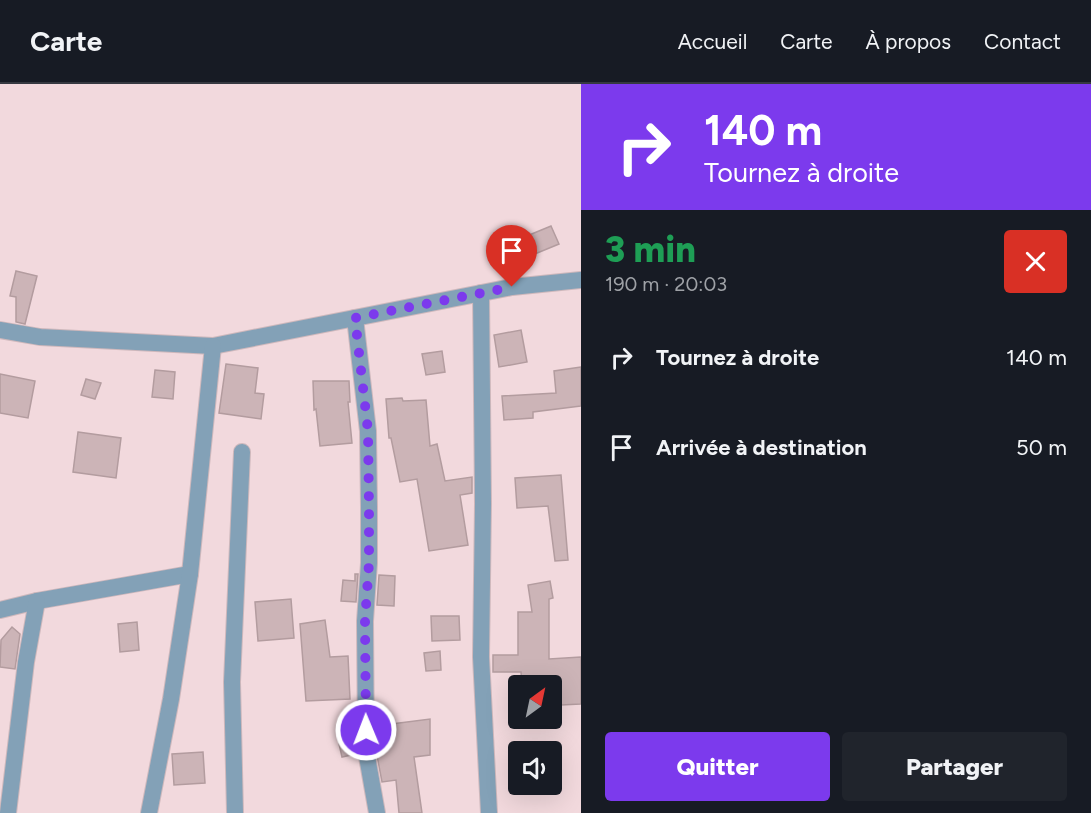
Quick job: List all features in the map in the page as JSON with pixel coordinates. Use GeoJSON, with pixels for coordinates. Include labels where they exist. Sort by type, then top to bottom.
{"type":"FeatureCollection","features":[{"type":"Feature","properties":{"kind":"street"},"geometry":{"type":"LineString","coordinates":[[0,330],[40,337],[213,346],[512,287],[581,280]]}},
{"type":"Feature","properties":{"kind":"street"},"geometry":{"type":"LineString","coordinates":[[481,293],[483,504],[481,657],[489,813]]}},
{"type":"Feature","properties":{"kind":"street"},"geometry":{"type":"LineString","coordinates":[[355,318],[368,442],[369,563],[365,621],[366,751],[377,813]]}},
{"type":"Feature","properties":{"kind":"street"},"geometry":{"type":"LineString","coordinates":[[149,813],[171,699],[190,574],[213,346]]}},
{"type":"Feature","properties":{"kind":"street"},"geometry":{"type":"LineString","coordinates":[[235,813],[232,682],[242,452]]}},
{"type":"Feature","properties":{"kind":"street"},"geometry":{"type":"LineString","coordinates":[[0,610],[37,601],[190,574]]}},
{"type":"Feature","properties":{"kind":"street"},"geometry":{"type":"LineString","coordinates":[[8,813],[26,662],[37,601]]}},
{"type":"Feature","properties":{"kind":"building"},"geometry":{"type":"Polygon","coordinates":[[[551,226],[559,244],[530,256],[522,238],[551,226]]]}},
{"type":"Feature","properties":{"kind":"building"},"geometry":{"type":"Polygon","coordinates":[[[16,271],[37,276],[25,324],[16,322],[16,297],[10,296],[16,271]]]}},
{"type":"Feature","properties":{"kind":"building"},"geometry":{"type":"Polygon","coordinates":[[[521,330],[527,362],[499,367],[494,335],[521,330]]]}},
{"type":"Feature","properties":{"kind":"building"},"geometry":{"type":"Polygon","coordinates":[[[442,351],[445,372],[426,375],[422,354],[442,351]]]}},
{"type":"Feature","properties":{"kind":"building"},"geometry":{"type":"Polygon","coordinates":[[[226,364],[258,368],[255,393],[264,394],[261,419],[219,413],[226,364]]]}},
{"type":"Feature","properties":{"kind":"building"},"geometry":{"type":"Polygon","coordinates":[[[581,367],[581,406],[533,412],[533,418],[504,420],[502,396],[556,393],[554,371],[581,367]]]}},
{"type":"Feature","properties":{"kind":"building"},"geometry":{"type":"Polygon","coordinates":[[[155,370],[175,372],[173,399],[152,397],[155,370]]]}},
{"type":"Feature","properties":{"kind":"building"},"geometry":{"type":"Polygon","coordinates":[[[0,374],[35,381],[28,418],[0,413],[0,374]]]}},
{"type":"Feature","properties":{"kind":"building"},"geometry":{"type":"Polygon","coordinates":[[[86,379],[101,383],[95,399],[81,395],[86,379]]]}},
{"type":"Feature","properties":{"kind":"building"},"geometry":{"type":"Polygon","coordinates":[[[313,381],[349,381],[350,402],[348,402],[352,443],[320,446],[316,409],[314,410],[313,381]]]}},
{"type":"Feature","properties":{"kind":"building"},"geometry":{"type":"Polygon","coordinates":[[[402,398],[403,401],[426,400],[430,446],[437,444],[445,481],[472,477],[472,493],[460,495],[468,545],[429,551],[417,479],[400,482],[391,438],[389,438],[386,399],[402,398]]]}},
{"type":"Feature","properties":{"kind":"building"},"geometry":{"type":"Polygon","coordinates":[[[78,432],[121,438],[116,478],[73,472],[78,432]]]}},
{"type":"Feature","properties":{"kind":"building"},"geometry":{"type":"Polygon","coordinates":[[[561,475],[568,560],[555,561],[548,506],[517,508],[515,478],[561,475]]]}},
{"type":"Feature","properties":{"kind":"building"},"geometry":{"type":"Polygon","coordinates":[[[355,574],[358,574],[356,602],[341,601],[343,580],[355,581],[355,574]]]}},
{"type":"Feature","properties":{"kind":"building"},"geometry":{"type":"Polygon","coordinates":[[[379,575],[395,576],[394,606],[377,605],[379,575]]]}},
{"type":"Feature","properties":{"kind":"building"},"geometry":{"type":"Polygon","coordinates":[[[550,581],[553,598],[549,599],[549,659],[581,657],[581,704],[562,705],[562,675],[493,672],[493,655],[518,655],[518,612],[532,612],[528,585],[550,581]]]}},
{"type":"Feature","properties":{"kind":"building"},"geometry":{"type":"Polygon","coordinates":[[[291,599],[294,638],[258,641],[255,602],[291,599]]]}},
{"type":"Feature","properties":{"kind":"building"},"geometry":{"type":"Polygon","coordinates":[[[431,616],[459,616],[460,640],[432,641],[431,616]]]}},
{"type":"Feature","properties":{"kind":"building"},"geometry":{"type":"Polygon","coordinates":[[[325,620],[330,657],[348,656],[350,699],[306,701],[300,624],[325,620]]]}},
{"type":"Feature","properties":{"kind":"building"},"geometry":{"type":"Polygon","coordinates":[[[137,622],[139,650],[120,652],[118,624],[137,622]]]}},
{"type":"Feature","properties":{"kind":"building"},"geometry":{"type":"Polygon","coordinates":[[[12,627],[20,634],[15,669],[0,667],[1,640],[12,627]]]}},
{"type":"Feature","properties":{"kind":"building"},"geometry":{"type":"Polygon","coordinates":[[[440,651],[441,670],[426,671],[424,653],[440,651]]]}},
{"type":"Feature","properties":{"kind":"building"},"geometry":{"type":"Polygon","coordinates":[[[430,719],[430,755],[414,757],[422,813],[399,813],[396,780],[382,782],[376,750],[376,726],[430,719]]]}},
{"type":"Feature","properties":{"kind":"building"},"geometry":{"type":"Polygon","coordinates":[[[355,732],[356,754],[342,757],[337,735],[355,732]]]}},
{"type":"Feature","properties":{"kind":"building"},"geometry":{"type":"Polygon","coordinates":[[[203,752],[205,783],[174,785],[172,754],[203,752]]]}},
{"type":"Feature","properties":{"kind":"route"},"geometry":{"type":"LineString","coordinates":[[366,730],[365,621],[369,563],[368,431],[355,318],[512,287]]}}]}
